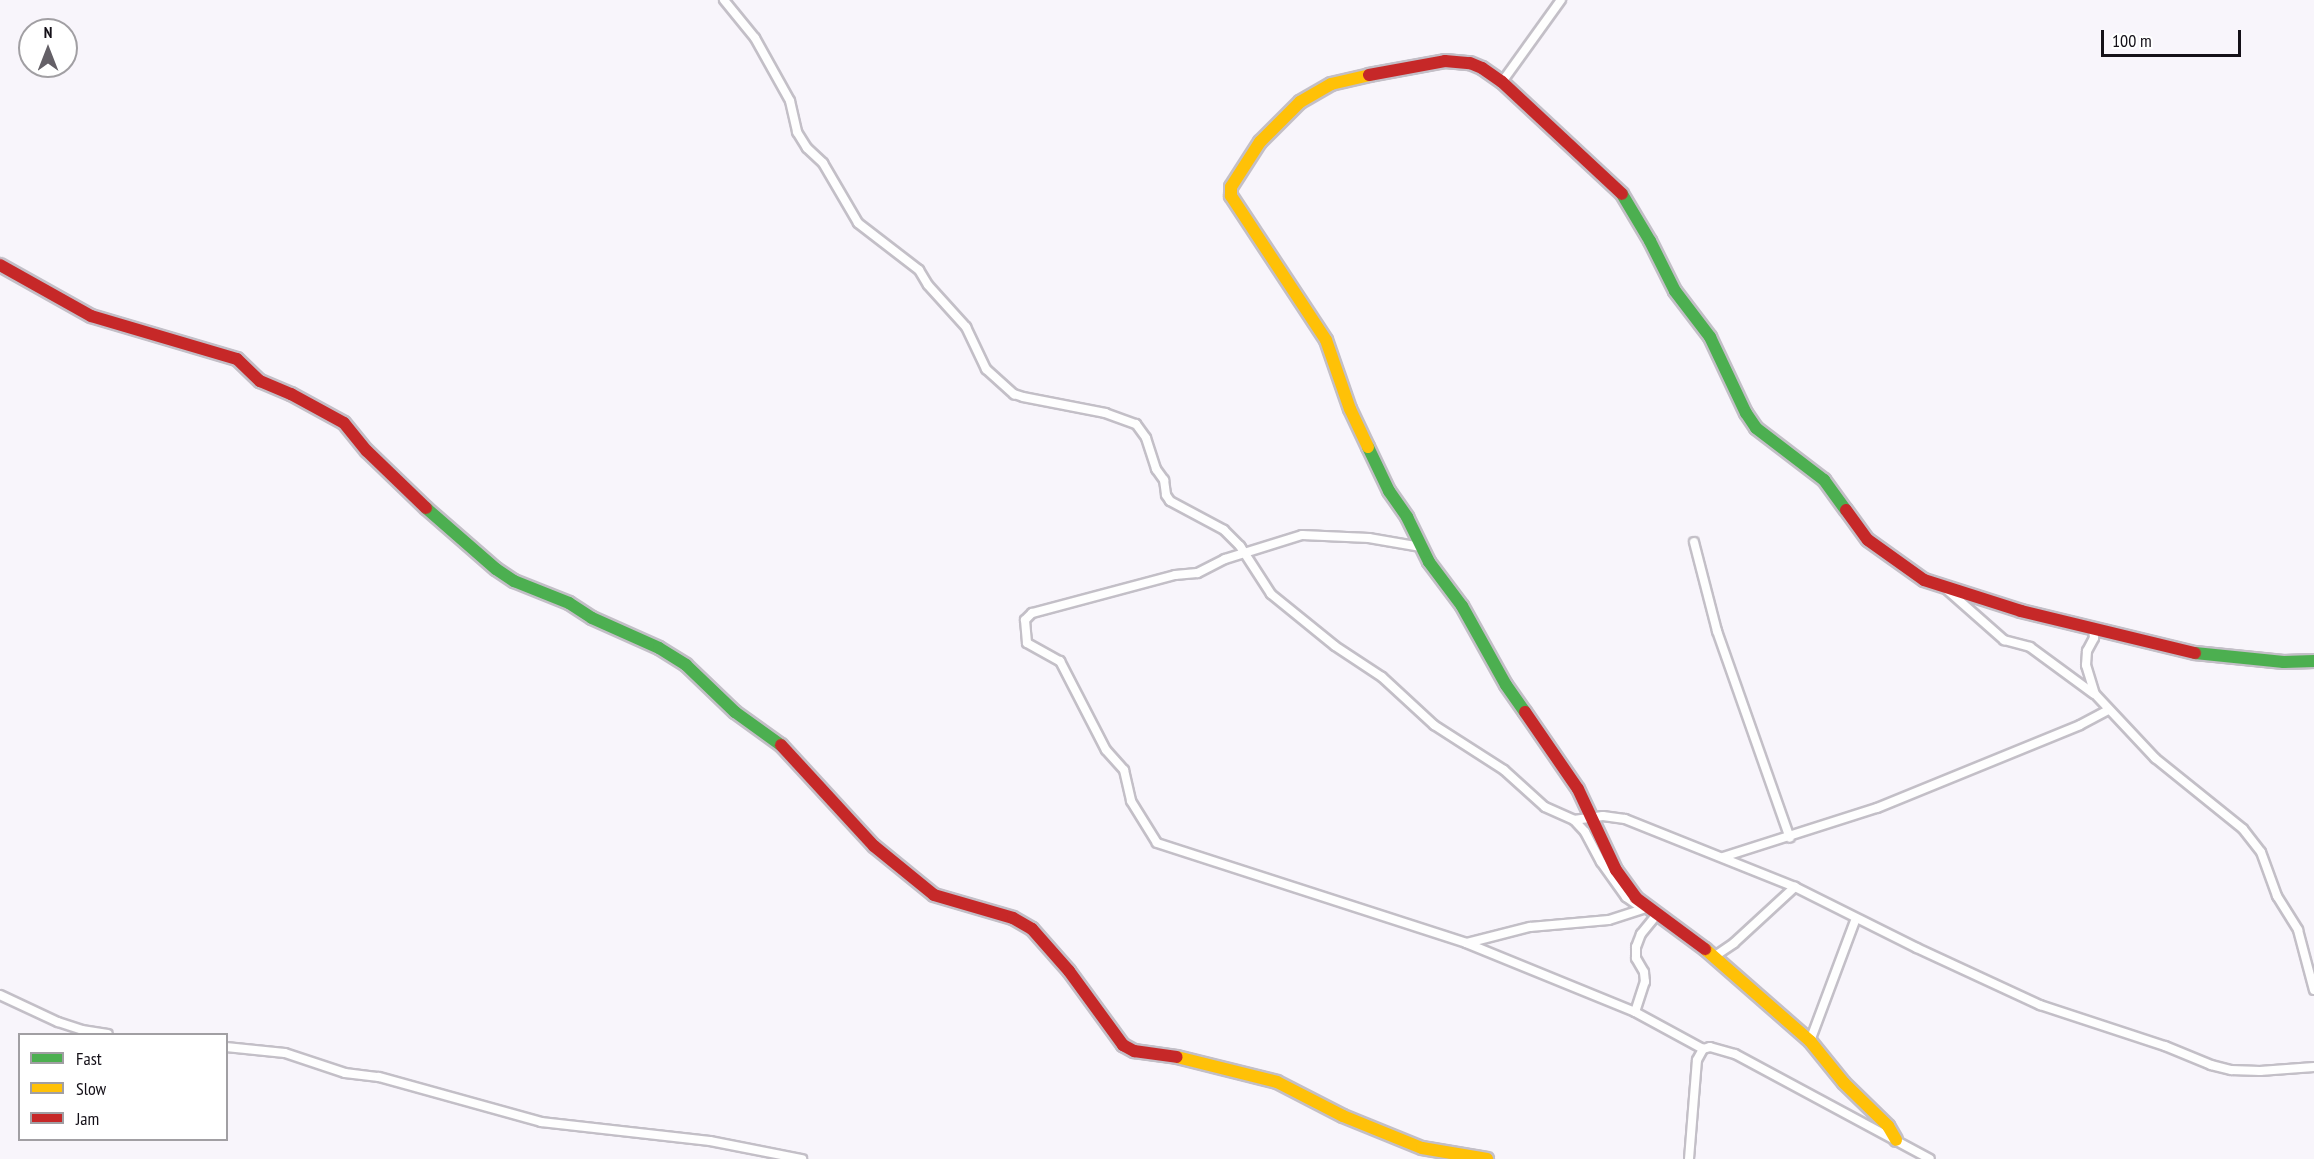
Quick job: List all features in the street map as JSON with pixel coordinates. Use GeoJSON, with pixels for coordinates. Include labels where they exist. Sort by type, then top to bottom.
{"type":"FeatureCollection","features":[{"type":"Feature","properties":{"kind":"street"},"geometry":{"type":"LineString","coordinates":[[724,0],[754,38],[790,101],[797,132],[807,148],[823,163],[858,223],[919,270],[928,285],[966,327],[986,369],[1014,394],[1105,413],[1136,424],[1146,438],[1156,470],[1164,480],[1166,495],[1170,501],[1218,525],[1235,541],[1271,594],[1335,646],[1382,677],[1434,725],[1504,770],[1539,803],[1574,820],[1585,832],[1601,862],[1626,897],[1642,909],[1673,926]]}},
{"type":"Feature","properties":{"kind":"street"},"geometry":{"type":"LineString","coordinates":[[1502,82],[1561,0]]}},
{"type":"Feature","properties":{"kind":"street"},"geometry":{"type":"LineString","coordinates":[[1916,1159],[1888,1126],[1844,1083],[1810,1041],[1715,956],[1629,891],[1604,849],[1578,789],[1506,685],[1462,606],[1421,547],[1407,517],[1375,465],[1350,409],[1326,340],[1231,196],[1231,187],[1260,142],[1300,102],[1331,84],[1380,72],[1458,61],[1482,68],[1502,82],[1621,193],[1675,291],[1710,337],[1746,413],[1756,428],[1824,480],[1868,540],[1917,576],[1945,588],[2048,618],[2201,654],[2284,662],[2314,661]]}},
{"type":"Feature","properties":{"kind":"street"},"geometry":{"type":"LineString","coordinates":[[0,265],[91,316],[237,360],[260,381],[291,394],[344,423],[367,451],[393,474],[410,494],[496,569],[514,581],[569,603],[592,618],[659,648],[686,664],[735,712],[781,745],[874,846],[934,895],[1013,918],[1032,929],[1069,971],[1123,1045],[1134,1050],[1188,1058],[1277,1082],[1343,1116],[1422,1148],[1487,1159]]}},
{"type":"Feature","properties":{"kind":"street"},"geometry":{"type":"LineString","coordinates":[[1421,547],[1375,538],[1308,534],[1244,554],[1197,573],[1175,575],[1032,613],[1025,620],[1027,643],[1051,654],[1066,669],[1072,689],[1106,750],[1124,770],[1131,801],[1157,843],[1466,943],[1635,1012],[1703,1049],[1718,1048],[1735,1054],[1930,1159]]}},
{"type":"Feature","properties":{"kind":"street"},"geometry":{"type":"LineString","coordinates":[[1694,543],[1717,631],[1790,838]]}},
{"type":"Feature","properties":{"kind":"street"},"geometry":{"type":"LineString","coordinates":[[1945,588],[2004,640],[2030,647],[2077,679],[2155,758],[2243,829],[2260,852],[2277,896],[2298,930],[2314,990]]}},
{"type":"Feature","properties":{"kind":"street"},"geometry":{"type":"LineString","coordinates":[[2093,627],[2094,638],[2087,651],[2086,664],[2094,694]]}},
{"type":"Feature","properties":{"kind":"street"},"geometry":{"type":"LineString","coordinates":[[1723,857],[1790,838],[1877,808],[2080,725],[2108,710]]}},
{"type":"Feature","properties":{"kind":"street"},"geometry":{"type":"LineString","coordinates":[[1574,820],[1591,817],[1625,819],[1795,887],[2040,1005],[2165,1046],[2211,1065],[2231,1070],[2260,1071],[2314,1067]]}},
{"type":"Feature","properties":{"kind":"street"},"geometry":{"type":"LineString","coordinates":[[1715,956],[1734,943],[1795,887]]}},
{"type":"Feature","properties":{"kind":"street"},"geometry":{"type":"LineString","coordinates":[[1466,943],[1530,927],[1609,920],[1642,909]]}},
{"type":"Feature","properties":{"kind":"street"},"geometry":{"type":"LineString","coordinates":[[1635,1012],[1646,982],[1644,972],[1636,958],[1636,947],[1641,934],[1655,917]]}},
{"type":"Feature","properties":{"kind":"street"},"geometry":{"type":"LineString","coordinates":[[1810,1041],[1856,918]]}},
{"type":"Feature","properties":{"kind":"street"},"geometry":{"type":"LineString","coordinates":[[0,995],[58,1022],[98,1033]]}},
{"type":"Feature","properties":{"kind":"street"},"geometry":{"type":"LineString","coordinates":[[228,1047],[285,1053],[345,1073],[391,1080],[541,1122],[699,1139],[802,1159]]}},
{"type":"Feature","properties":{"kind":"street"},"geometry":{"type":"LineString","coordinates":[[1689,1159],[1696,1060],[1703,1049]]}},
{"type":"Feature","properties":{"kind":"traffic: fast"},"geometry":{"type":"LineString","coordinates":[[1622,194],[1650,241],[1675,291],[1710,337],[1746,413],[1756,428],[1824,480],[1846,510]]}},
{"type":"Feature","properties":{"kind":"traffic: fast"},"geometry":{"type":"LineString","coordinates":[[1368,447],[1389,491],[1407,517],[1429,562],[1462,606],[1506,685],[1525,712]]}},
{"type":"Feature","properties":{"kind":"traffic: fast"},"geometry":{"type":"LineString","coordinates":[[426,508],[496,569],[514,581],[569,603],[592,618],[659,648],[686,665],[735,712],[781,745]]}},
{"type":"Feature","properties":{"kind":"traffic: fast"},"geometry":{"type":"LineString","coordinates":[[2195,653],[2284,662],[2314,661]]}},
{"type":"Feature","properties":{"kind":"traffic: slow"},"geometry":{"type":"LineString","coordinates":[[1368,447],[1350,409],[1326,340],[1231,196],[1231,187],[1260,142],[1300,102],[1331,84],[1369,75]]}},
{"type":"Feature","properties":{"kind":"traffic: slow"},"geometry":{"type":"LineString","coordinates":[[1705,949],[1810,1041],[1844,1083],[1888,1126],[1896,1140]]}},
{"type":"Feature","properties":{"kind":"traffic: slow"},"geometry":{"type":"LineString","coordinates":[[1177,1057],[1277,1082],[1343,1116],[1422,1148],[1487,1159]]}},
{"type":"Feature","properties":{"kind":"traffic: jam"},"geometry":{"type":"LineString","coordinates":[[1369,75],[1445,61],[1470,63],[1482,68],[1502,82],[1622,194]]}},
{"type":"Feature","properties":{"kind":"traffic: jam"},"geometry":{"type":"LineString","coordinates":[[0,265],[91,316],[237,359],[260,381],[291,394],[344,423],[367,451],[426,508]]}},
{"type":"Feature","properties":{"kind":"traffic: jam"},"geometry":{"type":"LineString","coordinates":[[1846,510],[1868,540],[1924,580],[2021,611],[2195,653]]}},
{"type":"Feature","properties":{"kind":"traffic: jam"},"geometry":{"type":"LineString","coordinates":[[1525,712],[1578,789],[1616,870],[1636,898],[1705,949]]}},
{"type":"Feature","properties":{"kind":"traffic: jam"},"geometry":{"type":"LineString","coordinates":[[781,745],[874,846],[934,895],[1013,918],[1032,929],[1069,971],[1123,1045],[1134,1051],[1177,1057]]}}]}
